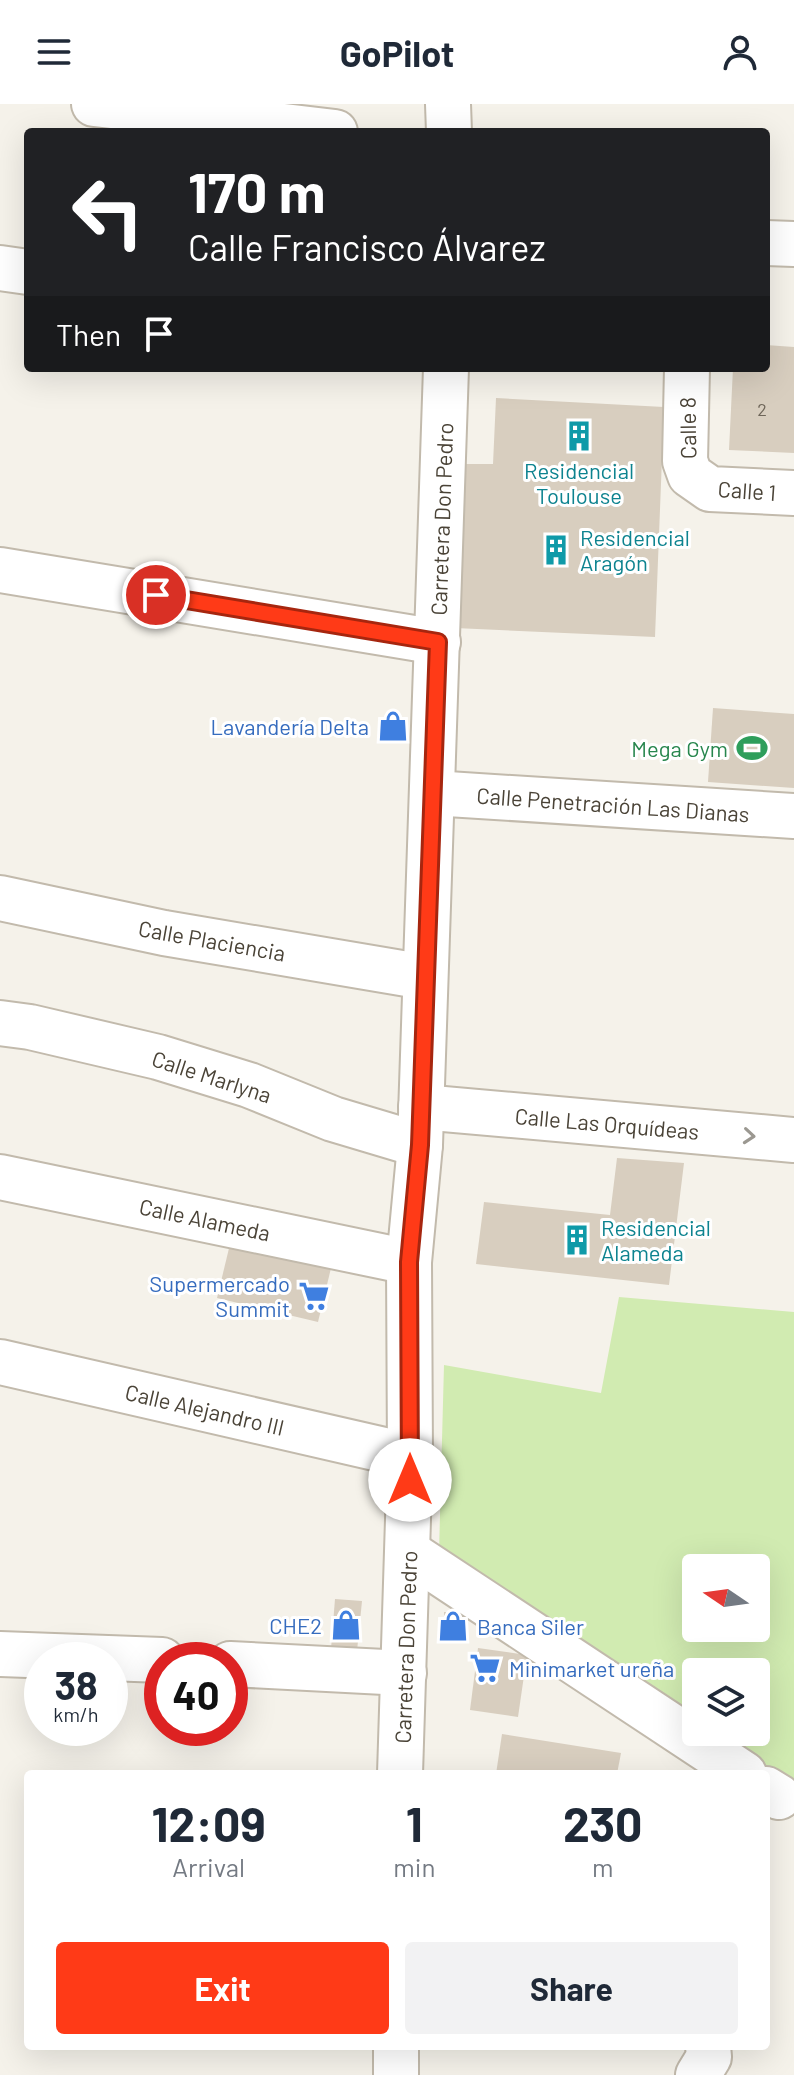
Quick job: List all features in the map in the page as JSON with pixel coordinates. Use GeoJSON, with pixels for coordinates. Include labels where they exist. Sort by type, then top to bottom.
{"type":"FeatureCollection","features":[{"type":"Feature","properties":{"kind":"street"},"geometry":{"type":"LineString","coordinates":[[94,104],[301,128]]}},
{"type":"Feature","properties":{"kind":"street"},"geometry":{"type":"LineString","coordinates":[[448,104],[449,128]]}},
{"type":"Feature","properties":{"kind":"street"},"geometry":{"type":"LineString","coordinates":[[770,243],[794,244]]}},
{"type":"Feature","properties":{"kind":"street"},"geometry":{"type":"LineString","coordinates":[[0,268],[24,271]]}},
{"type":"Feature","properties":{"kind":"street","name":"Carretera Don Pedro"},"geometry":{"type":"LineString","coordinates":[[400,1770],[410,1456],[409,1262],[420,1126],[446,372]]}},
{"type":"Feature","properties":{"kind":"street","name":"Calle 8"},"geometry":{"type":"LineString","coordinates":[[687,372],[685,461],[690,475],[700,484]]}},
{"type":"Feature","properties":{"kind":"street","name":"Calle 1"},"geometry":{"type":"LineString","coordinates":[[700,484],[710,489],[794,493]]}},
{"type":"Feature","properties":{"kind":"street"},"geometry":{"type":"LineString","coordinates":[[0,570],[438,642]]}},
{"type":"Feature","properties":{"kind":"street","name":"Calle Penetración Las Dianas"},"geometry":{"type":"LineString","coordinates":[[432,793],[794,816]]}},
{"type":"Feature","properties":{"kind":"street","name":"Calle Placiencia"},"geometry":{"type":"LineString","coordinates":[[0,898],[164,933],[425,977]]}},
{"type":"Feature","properties":{"kind":"street","name":"Calle Marlyna"},"geometry":{"type":"LineString","coordinates":[[0,1023],[30,1027],[158,1057],[249,1085],[333,1119],[420,1126]]}},
{"type":"Feature","properties":{"kind":"street","name":"Calle Las Orquídeas"},"geometry":{"type":"LineString","coordinates":[[420,1126],[794,1140]]}},
{"type":"Feature","properties":{"kind":"street","name":"Calle Alameda"},"geometry":{"type":"LineString","coordinates":[[0,1177],[409,1262]]}},
{"type":"Feature","properties":{"kind":"street","name":"Calle Alejandro III"},"geometry":{"type":"LineString","coordinates":[[0,1362],[410,1456]]}},
{"type":"Feature","properties":{"kind":"street"},"geometry":{"type":"LineString","coordinates":[[408,1552],[737,1770]]}},
{"type":"Feature","properties":{"kind":"street"},"geometry":{"type":"LineString","coordinates":[[0,1654],[144,1659]]}},
{"type":"Feature","properties":{"kind":"street"},"geometry":{"type":"LineString","coordinates":[[248,1665],[404,1673]]}},
{"type":"Feature","properties":{"kind":"street"},"geometry":{"type":"LineString","coordinates":[[396,2050],[396,2075]]}},
{"type":"Feature","properties":{"kind":"street"},"geometry":{"type":"LineString","coordinates":[[698,2075],[709,2057],[708,2050]]}},
{"type":"Feature","properties":{"kind":"green space"},"geometry":{"type":"Polygon","coordinates":[[[619,1297],[794,1312],[794,1791],[770,1775],[770,1770],[763,1770],[728,1746],[770,1746],[770,1658],[682,1658],[682,1715],[439,1553],[444,1365],[601,1393],[619,1297]]]}},
{"type":"Feature","properties":{"kind":"building"},"geometry":{"type":"Polygon","coordinates":[[[770,345],[794,347],[794,453],[729,450],[733,372],[770,372],[770,345]]]}},
{"type":"Feature","properties":{"kind":"building","name":"Residencial Aragón"},"geometry":{"type":"Polygon","coordinates":[[[496,398],[664,407],[655,637],[455,628],[454,464],[493,464],[496,398]]]}},
{"type":"Feature","properties":{"kind":"building","name":"Mega Gym"},"geometry":{"type":"Polygon","coordinates":[[[713,708],[794,714],[794,788],[708,782],[713,708]]]}},
{"type":"Feature","properties":{"kind":"building","name":"Residencial Alameda"},"geometry":{"type":"Polygon","coordinates":[[[617,1158],[684,1163],[669,1285],[476,1264],[484,1202],[610,1215],[617,1158]]]}},
{"type":"Feature","properties":{"kind":"building"},"geometry":{"type":"Polygon","coordinates":[[[231,1240],[332,1264],[318,1322],[217,1298],[231,1240]]]}},
{"type":"Feature","properties":{"kind":"building","name":"CHE2"},"geometry":{"type":"Polygon","coordinates":[[[335,1599],[362,1601],[357,1651],[331,1649],[335,1599]]]}},
{"type":"Feature","properties":{"kind":"building","name":"Banca Siler"},"geometry":{"type":"Polygon","coordinates":[[[444,1612],[464,1612],[463,1640],[444,1640],[444,1612]]]}},
{"type":"Feature","properties":{"kind":"building"},"geometry":{"type":"Polygon","coordinates":[[[478,1648],[527,1655],[518,1717],[470,1710],[478,1648]]]}},
{"type":"Feature","properties":{"kind":"building"},"geometry":{"type":"Polygon","coordinates":[[[502,1734],[621,1753],[618,1770],[497,1770],[502,1734]]]}},
{"type":"Feature","properties":{"kind":"place","name":"Residencial Toulouse"},"geometry":{"type":"Point","coordinates":[579,436]}},
{"type":"Feature","properties":{"kind":"place","name":"Residencial Aragón"},"geometry":{"type":"Point","coordinates":[556,550]}},
{"type":"Feature","properties":{"kind":"place","name":"Lavandería Delta"},"geometry":{"type":"Point","coordinates":[393,726]}},
{"type":"Feature","properties":{"kind":"place","name":"Mega Gym"},"geometry":{"type":"Point","coordinates":[752,748]}},
{"type":"Feature","properties":{"kind":"place","name":"Residencial Alameda"},"geometry":{"type":"Point","coordinates":[577,1240]}},
{"type":"Feature","properties":{"kind":"place","name":"Supermercado Summit"},"geometry":{"type":"Point","coordinates":[314,1296]}},
{"type":"Feature","properties":{"kind":"place","name":"CHE2"},"geometry":{"type":"Point","coordinates":[346,1625]}},
{"type":"Feature","properties":{"kind":"place","name":"Banca Siler"},"geometry":{"type":"Point","coordinates":[453,1626]}},
{"type":"Feature","properties":{"kind":"place","name":"Minimarket ureña"},"geometry":{"type":"Point","coordinates":[485,1668]}},
{"type":"Feature","properties":{"kind":"route"},"geometry":{"type":"LineString","coordinates":[[156,595],[438,642],[420,1145],[409,1262],[410,1480]]}}]}
